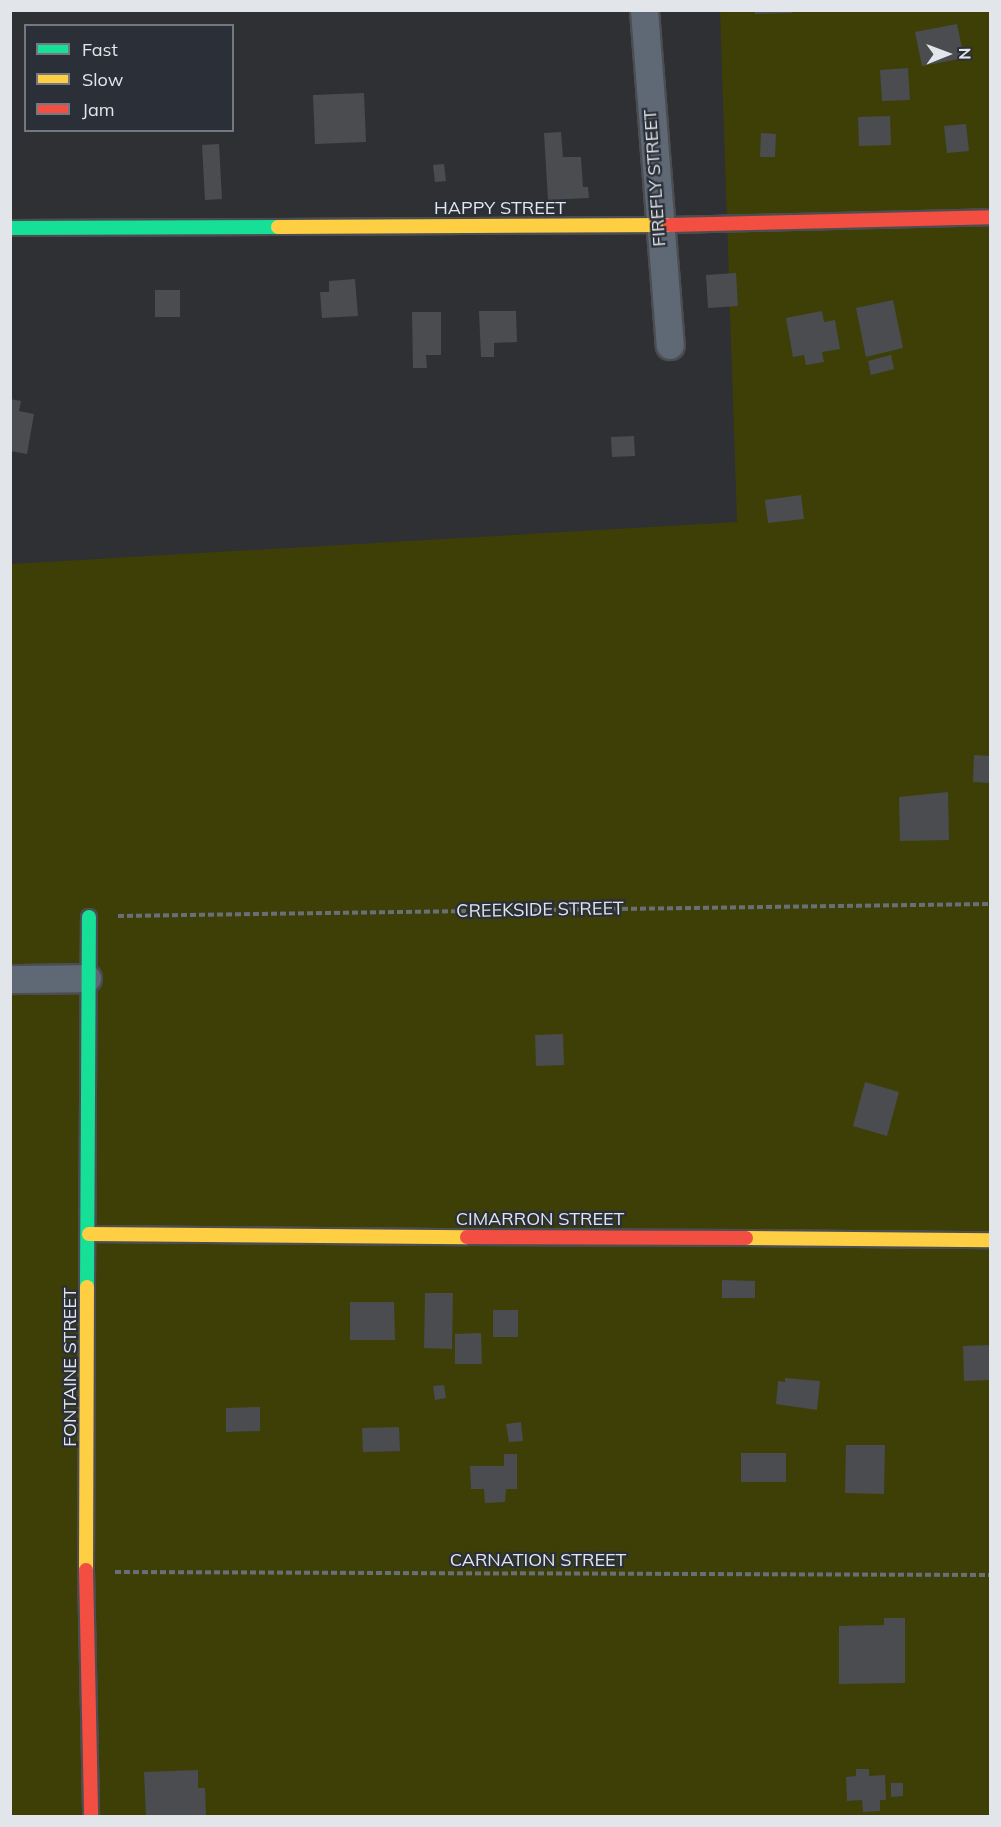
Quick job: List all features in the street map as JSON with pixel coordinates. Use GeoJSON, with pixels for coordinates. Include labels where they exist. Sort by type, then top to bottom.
{"type":"FeatureCollection","features":[{"type":"Feature","properties":{"kind":"street","name":"FIREFLY STREET"},"geometry":{"type":"LineString","coordinates":[[644,10],[657,225],[670,345]]}},
{"type":"Feature","properties":{"kind":"street","name":"HAPPY STREET"},"geometry":{"type":"LineString","coordinates":[[10,228],[657,225],[990,217]]}},
{"type":"Feature","properties":{"kind":"street","name":"FONTAINE STREET"},"geometry":{"type":"LineString","coordinates":[[89,917],[86,1572],[90,1816]]}},
{"type":"Feature","properties":{"kind":"street"},"geometry":{"type":"LineString","coordinates":[[10,980],[87,978]]}},
{"type":"Feature","properties":{"kind":"street","name":"CIMARRON STREET"},"geometry":{"type":"LineString","coordinates":[[89,1234],[990,1240]]}},
{"type":"Feature","properties":{"kind":"path","name":"CREEKSIDE STREET"},"geometry":{"type":"LineString","coordinates":[[89,917],[990,904]]}},
{"type":"Feature","properties":{"kind":"path","name":"CARNATION STREET"},"geometry":{"type":"LineString","coordinates":[[86,1572],[990,1575]]}},
{"type":"Feature","properties":{"kind":"shaded area"},"geometry":{"type":"Polygon","coordinates":[[[720,11],[990,11],[990,1816],[11,1816],[11,564],[737,522],[720,11]]]}},
{"type":"Feature","properties":{"kind":"building"},"geometry":{"type":"Polygon","coordinates":[[[755,10],[792,10],[792,13],[755,14],[755,10]]]}},
{"type":"Feature","properties":{"kind":"building"},"geometry":{"type":"Polygon","coordinates":[[[957,24],[964,58],[922,66],[915,32],[957,24]]]}},
{"type":"Feature","properties":{"kind":"building"},"geometry":{"type":"Polygon","coordinates":[[[908,68],[910,100],[882,101],[880,70],[908,68]]]}},
{"type":"Feature","properties":{"kind":"building"},"geometry":{"type":"Polygon","coordinates":[[[364,93],[366,142],[315,144],[313,95],[364,93]]]}},
{"type":"Feature","properties":{"kind":"building"},"geometry":{"type":"Polygon","coordinates":[[[890,116],[891,145],[859,146],[858,117],[890,116]]]}},
{"type":"Feature","properties":{"kind":"building"},"geometry":{"type":"Polygon","coordinates":[[[966,124],[969,151],[947,153],[944,126],[966,124]]]}},
{"type":"Feature","properties":{"kind":"building"},"geometry":{"type":"Polygon","coordinates":[[[561,132],[563,157],[581,157],[583,187],[588,187],[589,198],[548,200],[544,133],[561,132]]]}},
{"type":"Feature","properties":{"kind":"building"},"geometry":{"type":"Polygon","coordinates":[[[761,133],[776,134],[775,157],[760,157],[761,133]]]}},
{"type":"Feature","properties":{"kind":"building"},"geometry":{"type":"Polygon","coordinates":[[[219,144],[222,199],[205,200],[202,145],[219,144]]]}},
{"type":"Feature","properties":{"kind":"building"},"geometry":{"type":"Polygon","coordinates":[[[444,164],[446,181],[435,182],[433,165],[444,164]]]}},
{"type":"Feature","properties":{"kind":"building"},"geometry":{"type":"Polygon","coordinates":[[[736,273],[738,306],[708,308],[706,275],[736,273]]]}},
{"type":"Feature","properties":{"kind":"building"},"geometry":{"type":"Polygon","coordinates":[[[355,279],[358,316],[322,318],[320,292],[329,292],[329,281],[355,279]]]}},
{"type":"Feature","properties":{"kind":"building"},"geometry":{"type":"Polygon","coordinates":[[[155,290],[180,290],[180,317],[155,317],[155,290]]]}},
{"type":"Feature","properties":{"kind":"building"},"geometry":{"type":"Polygon","coordinates":[[[893,300],[903,348],[866,357],[856,308],[893,300]]]}},
{"type":"Feature","properties":{"kind":"building"},"geometry":{"type":"Polygon","coordinates":[[[479,311],[516,311],[517,342],[494,343],[494,357],[481,357],[479,311]]]}},
{"type":"Feature","properties":{"kind":"building"},"geometry":{"type":"Polygon","coordinates":[[[822,311],[824,322],[835,320],[840,349],[822,352],[824,362],[806,365],[804,355],[793,357],[786,318],[822,311]]]}},
{"type":"Feature","properties":{"kind":"building"},"geometry":{"type":"Polygon","coordinates":[[[412,312],[441,312],[441,355],[426,355],[427,368],[413,368],[412,312]]]}},
{"type":"Feature","properties":{"kind":"building"},"geometry":{"type":"Polygon","coordinates":[[[891,355],[894,369],[871,375],[868,361],[891,355]]]}},
{"type":"Feature","properties":{"kind":"building"},"geometry":{"type":"Polygon","coordinates":[[[10,399],[21,401],[19,411],[34,414],[27,454],[10,451],[10,399]]]}},
{"type":"Feature","properties":{"kind":"building"},"geometry":{"type":"Polygon","coordinates":[[[634,436],[635,456],[612,457],[611,437],[634,436]]]}},
{"type":"Feature","properties":{"kind":"building"},"geometry":{"type":"Polygon","coordinates":[[[801,495],[804,519],[768,523],[765,500],[801,495]]]}},
{"type":"Feature","properties":{"kind":"building"},"geometry":{"type":"Polygon","coordinates":[[[974,755],[990,756],[990,783],[973,782],[974,755]]]}},
{"type":"Feature","properties":{"kind":"building"},"geometry":{"type":"Polygon","coordinates":[[[948,792],[949,840],[900,841],[899,797],[948,792]]]}},
{"type":"Feature","properties":{"kind":"building"},"geometry":{"type":"Polygon","coordinates":[[[563,1034],[564,1065],[536,1066],[535,1035],[563,1034]]]}},
{"type":"Feature","properties":{"kind":"building"},"geometry":{"type":"Polygon","coordinates":[[[865,1082],[899,1092],[887,1136],[853,1126],[865,1082]]]}},
{"type":"Feature","properties":{"kind":"building"},"geometry":{"type":"Polygon","coordinates":[[[722,1280],[755,1281],[755,1298],[722,1298],[722,1280]]]}},
{"type":"Feature","properties":{"kind":"building"},"geometry":{"type":"Polygon","coordinates":[[[425,1293],[453,1293],[452,1349],[424,1348],[425,1293]]]}},
{"type":"Feature","properties":{"kind":"building"},"geometry":{"type":"Polygon","coordinates":[[[350,1302],[394,1302],[395,1340],[350,1340],[350,1302]]]}},
{"type":"Feature","properties":{"kind":"building"},"geometry":{"type":"Polygon","coordinates":[[[493,1310],[518,1310],[518,1337],[493,1337],[493,1310]]]}},
{"type":"Feature","properties":{"kind":"building"},"geometry":{"type":"Polygon","coordinates":[[[481,1333],[482,1364],[455,1364],[455,1334],[481,1333]]]}},
{"type":"Feature","properties":{"kind":"building"},"geometry":{"type":"Polygon","coordinates":[[[990,1345],[990,1380],[964,1381],[963,1346],[990,1345]]]}},
{"type":"Feature","properties":{"kind":"building"},"geometry":{"type":"Polygon","coordinates":[[[785,1378],[820,1381],[817,1410],[776,1404],[778,1381],[785,1382],[785,1378]]]}},
{"type":"Feature","properties":{"kind":"building"},"geometry":{"type":"Polygon","coordinates":[[[444,1385],[446,1398],[435,1400],[433,1386],[444,1385]]]}},
{"type":"Feature","properties":{"kind":"building"},"geometry":{"type":"Polygon","coordinates":[[[260,1407],[260,1431],[226,1432],[226,1408],[260,1407]]]}},
{"type":"Feature","properties":{"kind":"building"},"geometry":{"type":"Polygon","coordinates":[[[521,1422],[523,1441],[509,1442],[506,1424],[521,1422]]]}},
{"type":"Feature","properties":{"kind":"building"},"geometry":{"type":"Polygon","coordinates":[[[399,1427],[400,1451],[363,1452],[362,1428],[399,1427]]]}},
{"type":"Feature","properties":{"kind":"building"},"geometry":{"type":"Polygon","coordinates":[[[846,1445],[885,1445],[884,1494],[845,1493],[846,1445]]]}},
{"type":"Feature","properties":{"kind":"building"},"geometry":{"type":"Polygon","coordinates":[[[741,1453],[786,1453],[786,1482],[741,1482],[741,1453]]]}},
{"type":"Feature","properties":{"kind":"building"},"geometry":{"type":"Polygon","coordinates":[[[504,1454],[517,1454],[517,1489],[506,1489],[505,1502],[485,1503],[484,1489],[471,1489],[470,1466],[504,1466],[504,1454]]]}},
{"type":"Feature","properties":{"kind":"building"},"geometry":{"type":"Polygon","coordinates":[[[884,1618],[905,1618],[905,1683],[839,1684],[839,1626],[884,1625],[884,1618]]]}},
{"type":"Feature","properties":{"kind":"building"},"geometry":{"type":"Polygon","coordinates":[[[856,1769],[869,1769],[869,1776],[885,1775],[886,1800],[880,1800],[880,1811],[863,1812],[862,1800],[847,1801],[846,1777],[856,1776],[856,1769]]]}},
{"type":"Feature","properties":{"kind":"building"},"geometry":{"type":"Polygon","coordinates":[[[198,1770],[198,1788],[205,1788],[206,1816],[146,1816],[144,1772],[198,1770]]]}},
{"type":"Feature","properties":{"kind":"building"},"geometry":{"type":"Polygon","coordinates":[[[891,1783],[903,1783],[903,1796],[891,1797],[891,1783]]]}},
{"type":"Feature","properties":{"kind":"traffic: fast"},"geometry":{"type":"LineString","coordinates":[[10,228],[278,227]]}},
{"type":"Feature","properties":{"kind":"traffic: fast"},"geometry":{"type":"LineString","coordinates":[[87,1287],[89,917]]}},
{"type":"Feature","properties":{"kind":"traffic: slow"},"geometry":{"type":"LineString","coordinates":[[278,227],[670,225]]}},
{"type":"Feature","properties":{"kind":"traffic: slow"},"geometry":{"type":"LineString","coordinates":[[89,1234],[467,1237]]}},
{"type":"Feature","properties":{"kind":"traffic: slow"},"geometry":{"type":"LineString","coordinates":[[746,1238],[990,1240]]}},
{"type":"Feature","properties":{"kind":"traffic: slow"},"geometry":{"type":"LineString","coordinates":[[86,1570],[87,1287]]}},
{"type":"Feature","properties":{"kind":"traffic: jam"},"geometry":{"type":"LineString","coordinates":[[670,225],[990,217]]}},
{"type":"Feature","properties":{"kind":"traffic: jam"},"geometry":{"type":"LineString","coordinates":[[467,1237],[746,1238]]}},
{"type":"Feature","properties":{"kind":"traffic: jam"},"geometry":{"type":"LineString","coordinates":[[86,1570],[91,1816]]}}]}
